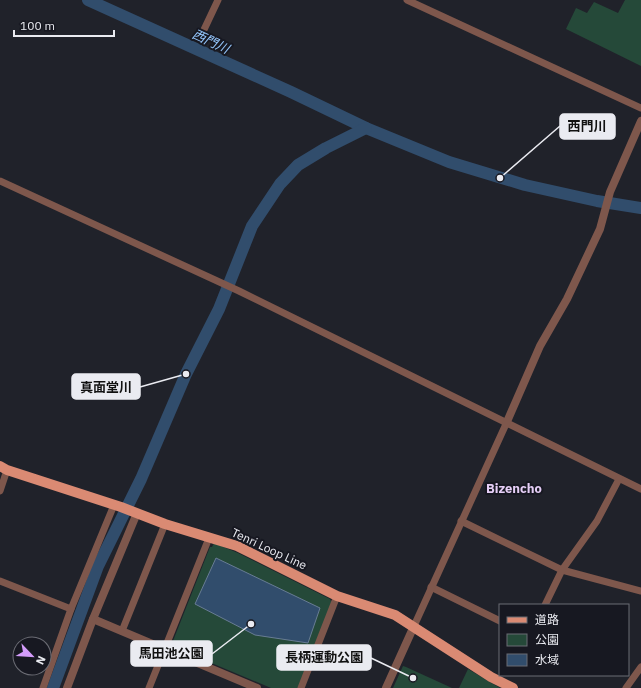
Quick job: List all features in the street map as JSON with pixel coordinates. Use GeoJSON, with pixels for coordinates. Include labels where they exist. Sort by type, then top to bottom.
{"type":"FeatureCollection","features":[{"type":"Feature","properties":{"kind":"main road","name":"Tenri Loop Line"},"geometry":{"type":"LineString","coordinates":[[4,468],[118,506],[165,524],[237,546],[337,596],[395,614],[491,677],[513,688]]}},
{"type":"Feature","properties":{"kind":"street"},"geometry":{"type":"LineString","coordinates":[[201,36],[218,0]]}},
{"type":"Feature","properties":{"kind":"street"},"geometry":{"type":"LineString","coordinates":[[407,0],[641,108]]}},
{"type":"Feature","properties":{"kind":"street"},"geometry":{"type":"LineString","coordinates":[[386,688],[430,587],[506,424],[540,346],[567,299],[604,218],[610,192],[641,121]]}},
{"type":"Feature","properties":{"kind":"street"},"geometry":{"type":"LineString","coordinates":[[0,181],[220,282],[506,424],[641,489]]}},
{"type":"Feature","properties":{"kind":"street"},"geometry":{"type":"LineString","coordinates":[[0,491],[4,468]]}},
{"type":"Feature","properties":{"kind":"street"},"geometry":{"type":"LineString","coordinates":[[545,604],[562,570],[597,520],[619,479]]}},
{"type":"Feature","properties":{"kind":"street"},"geometry":{"type":"LineString","coordinates":[[43,688],[71,609],[118,506]]}},
{"type":"Feature","properties":{"kind":"street"},"geometry":{"type":"LineString","coordinates":[[67,688],[135,512]]}},
{"type":"Feature","properties":{"kind":"street"},"geometry":{"type":"LineString","coordinates":[[461,521],[562,570],[641,591]]}},
{"type":"Feature","properties":{"kind":"street"},"geometry":{"type":"LineString","coordinates":[[122,631],[165,524]]}},
{"type":"Feature","properties":{"kind":"street"},"geometry":{"type":"LineString","coordinates":[[150,688],[210,538]]}},
{"type":"Feature","properties":{"kind":"street"},"geometry":{"type":"LineString","coordinates":[[0,581],[71,609]]}},
{"type":"Feature","properties":{"kind":"street"},"geometry":{"type":"LineString","coordinates":[[430,587],[499,621]]}},
{"type":"Feature","properties":{"kind":"street"},"geometry":{"type":"LineString","coordinates":[[301,688],[337,596]]}},
{"type":"Feature","properties":{"kind":"street"},"geometry":{"type":"LineString","coordinates":[[93,618],[257,688]]}},
{"type":"Feature","properties":{"kind":"street"},"geometry":{"type":"LineString","coordinates":[[626,688],[641,667]]}},
{"type":"Feature","properties":{"kind":"green space"},"geometry":{"type":"Polygon","coordinates":[[[625,0],[641,0],[641,66],[566,29],[576,8],[587,13],[594,2],[618,13],[625,0]]]}},
{"type":"Feature","properties":{"kind":"green space"},"geometry":{"type":"Polygon","coordinates":[[[214,543],[238,553],[330,599],[332,603],[298,688],[271,688],[171,646],[210,547],[212,547],[214,543]]]}},
{"type":"Feature","properties":{"kind":"green space"},"geometry":{"type":"Polygon","coordinates":[[[403,666],[406,667],[452,688],[393,688],[403,666]]]}},
{"type":"Feature","properties":{"kind":"green space"},"geometry":{"type":"Polygon","coordinates":[[[468,669],[500,688],[459,688],[468,669]]]}},
{"type":"Feature","properties":{"kind":"water"},"geometry":{"type":"Polygon","coordinates":[[[216,558],[320,608],[308,643],[255,635],[195,604],[216,558]]]}},
{"type":"Feature","properties":{"kind":"waterway","name":"西門川"},"geometry":{"type":"LineString","coordinates":[[88,0],[291,92],[366,128],[449,162],[525,185],[597,201],[641,208]]}},
{"type":"Feature","properties":{"kind":"waterway"},"geometry":{"type":"LineString","coordinates":[[53,688],[98,566],[141,479],[186,374],[219,309],[252,226],[280,184],[298,165],[326,148],[366,128]]}},
{"type":"Feature","properties":{"kind":"place","name":"西門川"},"geometry":{"type":"Point","coordinates":[500,178]}},
{"type":"Feature","properties":{"kind":"place","name":"真面堂川"},"geometry":{"type":"Point","coordinates":[186,374]}},
{"type":"Feature","properties":{"kind":"place","name":"馬田池公園"},"geometry":{"type":"Point","coordinates":[251,624]}},
{"type":"Feature","properties":{"kind":"place","name":"長柄運動公園"},"geometry":{"type":"Point","coordinates":[413,678]}},
{"type":"Feature","properties":{"kind":"district","name":"Bizencho"},"geometry":{"type":"Point","coordinates":[514,488]}}]}
